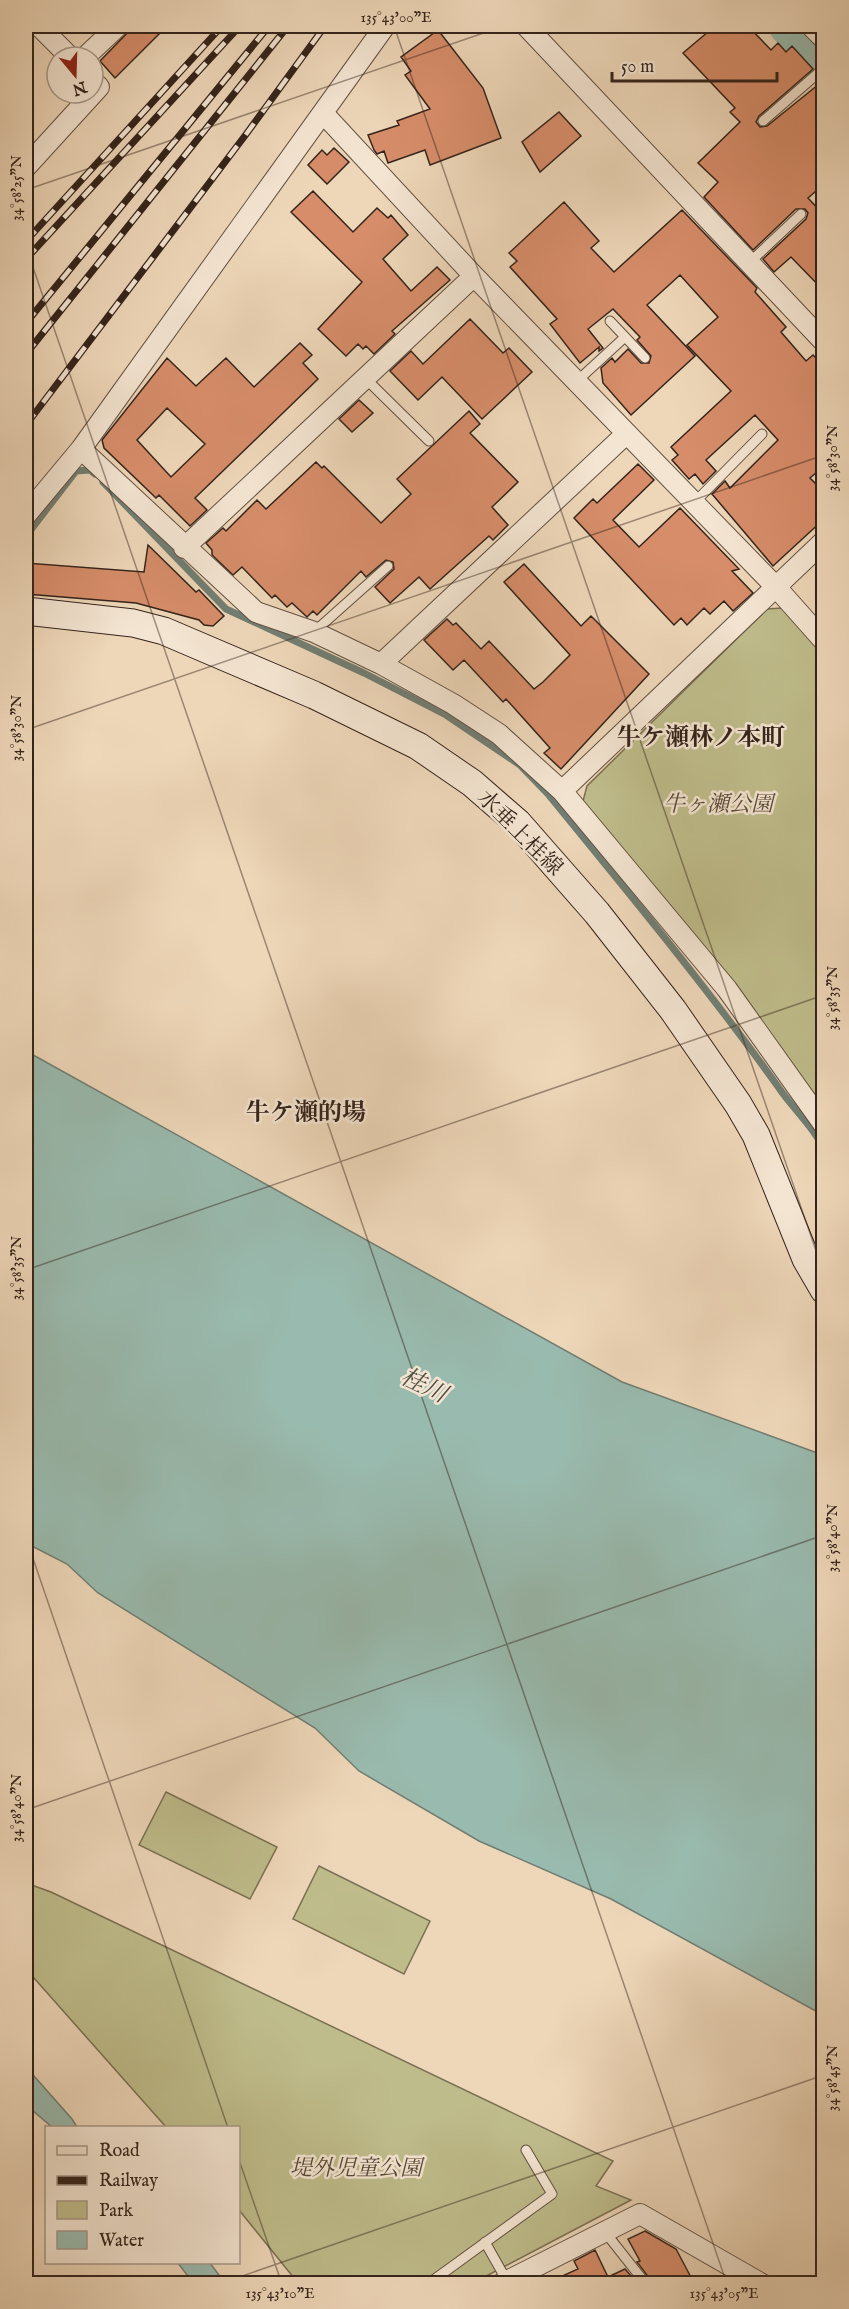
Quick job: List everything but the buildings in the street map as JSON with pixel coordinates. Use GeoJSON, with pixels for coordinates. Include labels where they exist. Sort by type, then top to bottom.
{"type":"FeatureCollection","features":[{"type":"Feature","properties":{"kind":"main road","name":"水垂上桂線"},"geometry":{"type":"LineString","coordinates":[[26,611],[133,623],[164,631],[375,723],[418,746],[472,783],[518,823],[597,913],[673,1010],[732,1094],[756,1135],[806,1259],[824,1290]]}},
{"type":"Feature","properties":{"kind":"street"},"geometry":{"type":"LineString","coordinates":[[39,26],[58,45]]}},
{"type":"Feature","properties":{"kind":"street"},"geometry":{"type":"LineString","coordinates":[[98,45],[118,26]]}},
{"type":"Feature","properties":{"kind":"street"},"geometry":{"type":"LineString","coordinates":[[26,515],[81,449],[385,26]]}},
{"type":"Feature","properties":{"kind":"street"},"geometry":{"type":"LineString","coordinates":[[526,26],[824,342]]}},
{"type":"Feature","properties":{"kind":"street"},"geometry":{"type":"LineString","coordinates":[[811,26],[824,39]]}},
{"type":"Feature","properties":{"kind":"street"},"geometry":{"type":"LineString","coordinates":[[26,167],[83,105]]}},
{"type":"Feature","properties":{"kind":"street"},"geometry":{"type":"LineString","coordinates":[[323,113],[474,276],[776,587],[824,641]]}},
{"type":"Feature","properties":{"kind":"street"},"geometry":{"type":"LineString","coordinates":[[184,548],[474,276]]}},
{"type":"Feature","properties":{"kind":"street"},"geometry":{"type":"LineString","coordinates":[[381,664],[626,434]]}},
{"type":"Feature","properties":{"kind":"street"},"geometry":{"type":"LineString","coordinates":[[81,449],[184,548],[256,612],[314,632],[381,664],[499,734],[562,791],[717,976],[824,1125]]}},
{"type":"Feature","properties":{"kind":"street"},"geometry":{"type":"LineString","coordinates":[[562,791],[824,541]]}},
{"type":"Feature","properties":{"kind":"street"},"geometry":{"type":"LineString","coordinates":[[504,2282],[640,2214],[762,2283]]}},
{"type":"Feature","properties":{"kind":"lane"},"geometry":{"type":"LineString","coordinates":[[763,121],[824,68]]}},
{"type":"Feature","properties":{"kind":"lane"},"geometry":{"type":"LineString","coordinates":[[749,263],[801,214]]}},
{"type":"Feature","properties":{"kind":"lane"},"geometry":{"type":"LineString","coordinates":[[610,321],[645,358]]}},
{"type":"Feature","properties":{"kind":"lane"},"geometry":{"type":"LineString","coordinates":[[576,382],[625,338]]}},
{"type":"Feature","properties":{"kind":"lane"},"geometry":{"type":"LineString","coordinates":[[365,378],[429,441]]}},
{"type":"Feature","properties":{"kind":"lane"},"geometry":{"type":"LineString","coordinates":[[694,503],[762,434]]}},
{"type":"Feature","properties":{"kind":"lane"},"geometry":{"type":"LineString","coordinates":[[314,632],[388,566]]}},
{"type":"Feature","properties":{"kind":"lane"},"geometry":{"type":"LineString","coordinates":[[428,2283],[552,2193],[526,2150]]}},
{"type":"Feature","properties":{"kind":"lane"},"geometry":{"type":"LineString","coordinates":[[604,2231],[646,2283]]}},
{"type":"Feature","properties":{"kind":"lane"},"geometry":{"type":"LineString","coordinates":[[486,2242],[504,2282]]}},
{"type":"Feature","properties":{"kind":"green space","name":"牛ヶ瀬公園"},"geometry":{"type":"Polygon","coordinates":[[[782,608],[823,651],[823,1109],[583,801],[587,786],[767,609],[782,608]]]}},
{"type":"Feature","properties":{"kind":"green space"},"geometry":{"type":"Polygon","coordinates":[[[166,1792],[277,1847],[250,1899],[139,1845],[166,1792]]]}},
{"type":"Feature","properties":{"kind":"green space"},"geometry":{"type":"Polygon","coordinates":[[[319,1866],[430,1921],[404,1974],[293,1919],[319,1866]]]}},
{"type":"Feature","properties":{"kind":"green space","name":"堤外児童公園"},"geometry":{"type":"Polygon","coordinates":[[[26,1883],[51,1892],[613,2161],[596,2186],[631,2200],[473,2283],[298,2283],[240,2211],[240,2126],[165,2126],[26,1969],[26,1883]]]}},
{"type":"Feature","properties":{"kind":"water","name":"桂川"},"geometry":{"type":"Polygon","coordinates":[[[26,1051],[622,1382],[823,1455],[823,2015],[611,1899],[479,1841],[359,1771],[315,1728],[98,1593],[67,1564],[26,1543],[26,1051]]]}},
{"type":"Feature","properties":{"kind":"water"},"geometry":{"type":"Polygon","coordinates":[[[26,2067],[76,2126],[51,2126],[26,2105],[26,2067]]]}},
{"type":"Feature","properties":{"kind":"water"},"geometry":{"type":"Polygon","coordinates":[[[179,2264],[211,2264],[225,2283],[193,2283],[179,2264]]]}},
{"type":"Feature","properties":{"kind":"waterway"},"geometry":{"type":"LineString","coordinates":[[789,26],[824,62]]}},
{"type":"Feature","properties":{"kind":"waterway"},"geometry":{"type":"LineString","coordinates":[[26,536],[76,471],[90,470],[95,474]]}},
{"type":"Feature","properties":{"kind":"waterway"},"geometry":{"type":"LineString","coordinates":[[103,482],[226,609],[364,673],[446,715],[520,765],[548,794],[695,976],[810,1128],[824,1151]]}},
{"type":"Feature","properties":{"kind":"railway"},"geometry":{"type":"LineString","coordinates":[[26,241],[222,26]]}},
{"type":"Feature","properties":{"kind":"railway"},"geometry":{"type":"LineString","coordinates":[[26,259],[240,26]]}},
{"type":"Feature","properties":{"kind":"railway"},"geometry":{"type":"LineString","coordinates":[[26,323],[269,26]]}},
{"type":"Feature","properties":{"kind":"railway"},"geometry":{"type":"LineString","coordinates":[[26,354],[288,26]]}},
{"type":"Feature","properties":{"kind":"railway"},"geometry":{"type":"LineString","coordinates":[[26,425],[325,26]]}},
{"type":"Feature","properties":{"kind":"district","name":"牛ケ瀬林ノ本町"},"geometry":{"type":"Point","coordinates":[701,737]}},
{"type":"Feature","properties":{"kind":"district","name":"牛ケ瀬的場"},"geometry":{"type":"Point","coordinates":[306,1112]}}]}
